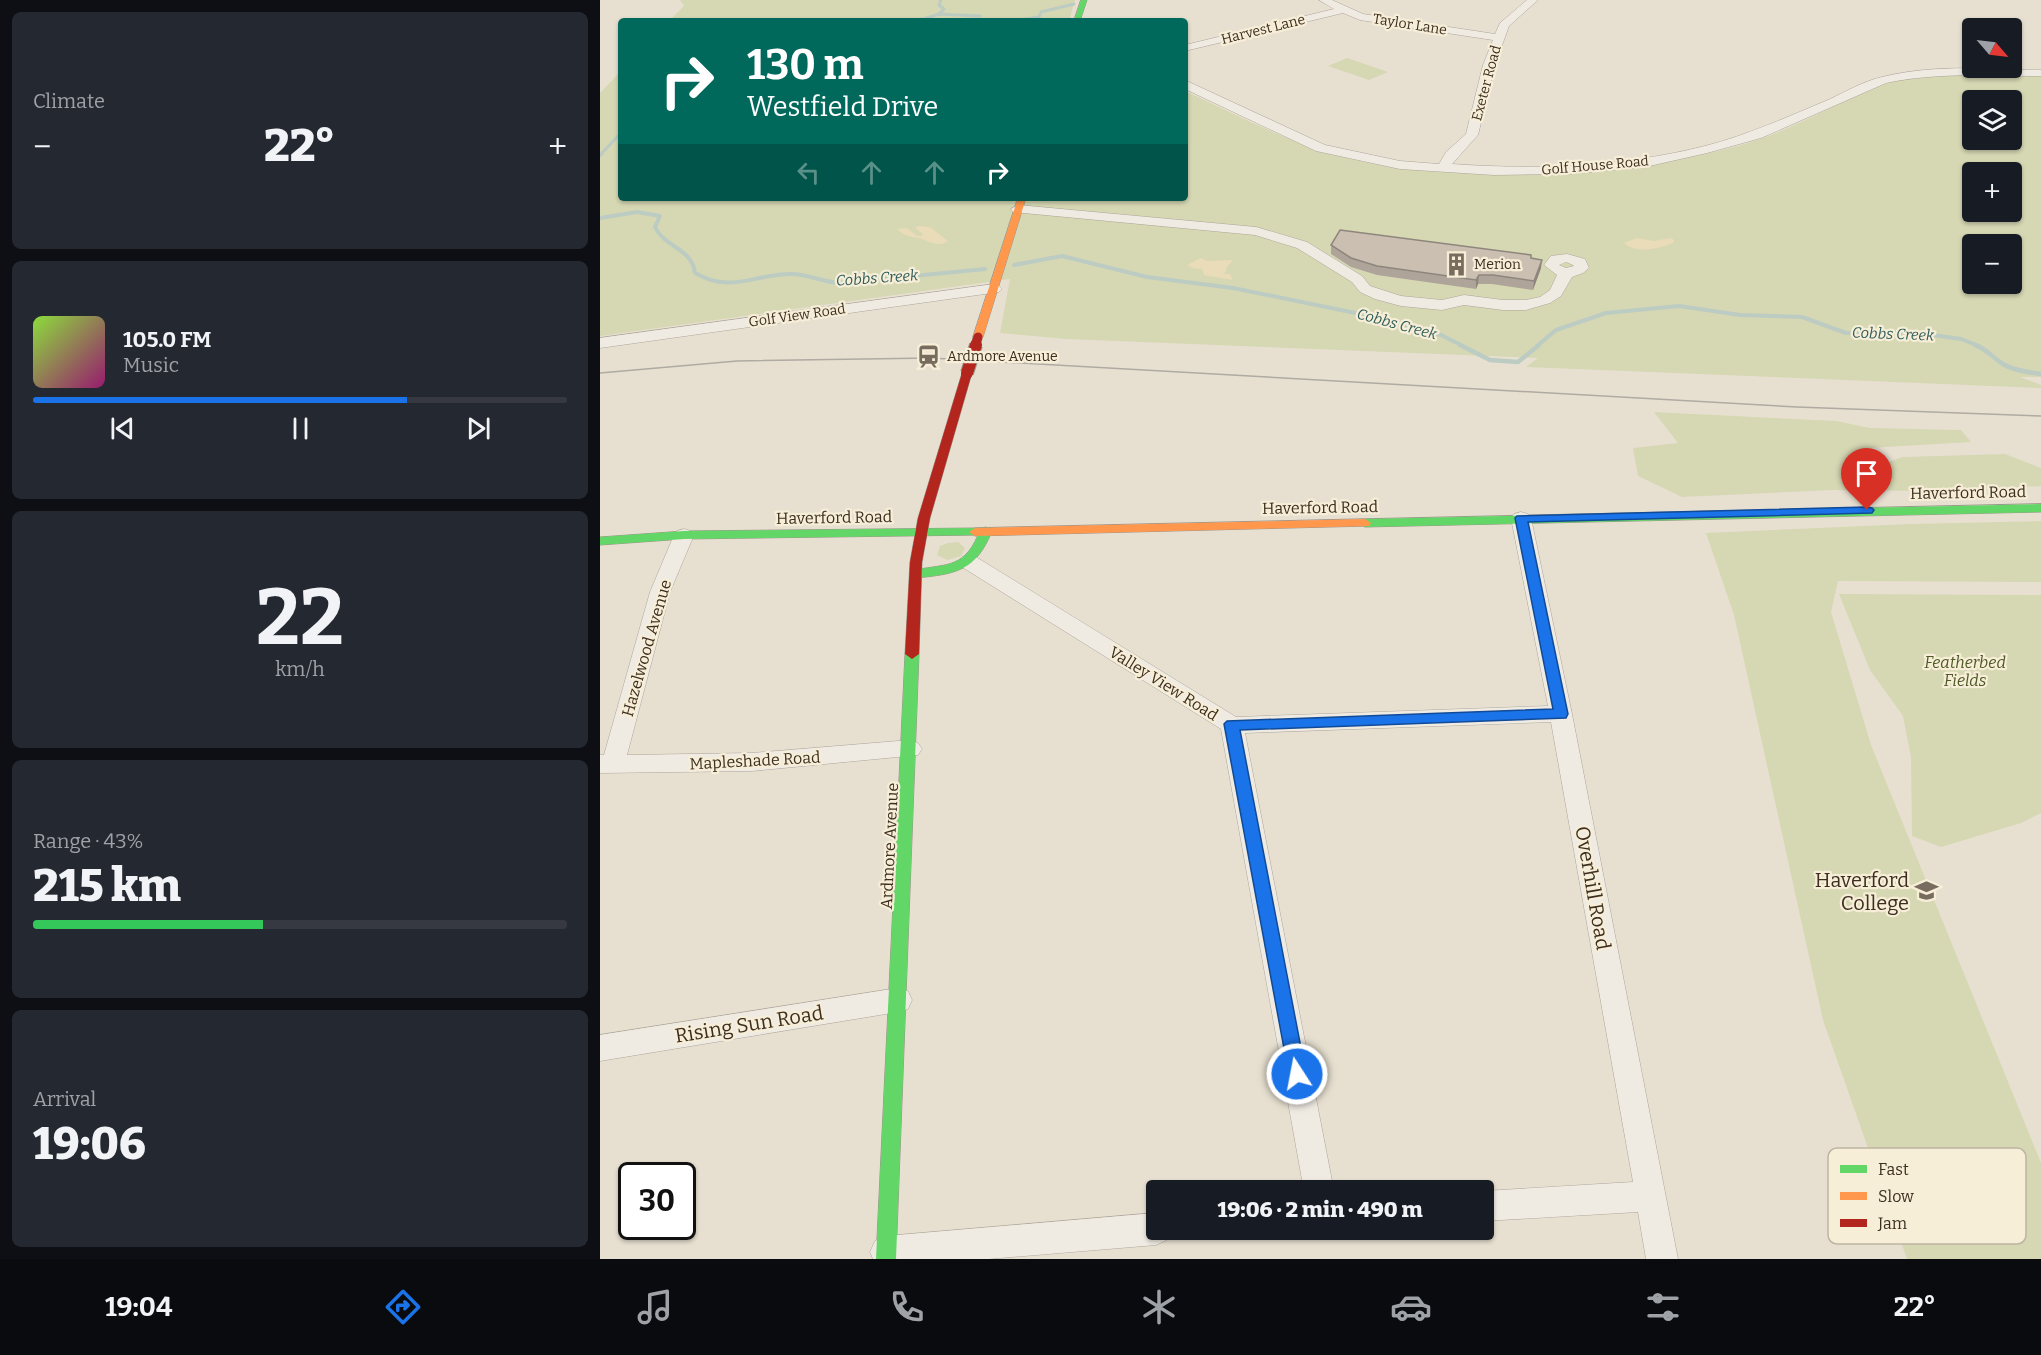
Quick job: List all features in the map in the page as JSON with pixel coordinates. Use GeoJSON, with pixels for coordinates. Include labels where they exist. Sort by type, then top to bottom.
{"type":"FeatureCollection","features":[{"type":"Feature","properties":{"kind":"street"},"geometry":{"type":"LineString","coordinates":[[1078,18],[1084,0]]}},
{"type":"Feature","properties":{"kind":"street","name":"Taylor Lane"},"geometry":{"type":"LineString","coordinates":[[1324,0],[1341,10],[1360,16],[1498,38]]}},
{"type":"Feature","properties":{"kind":"street","name":"Exeter Road"},"geometry":{"type":"LineString","coordinates":[[1443,168],[1451,155],[1472,135],[1498,38],[1505,24],[1533,0]]}},
{"type":"Feature","properties":{"kind":"street","name":"Harvest Lane"},"geometry":{"type":"LineString","coordinates":[[1188,47],[1341,10]]}},
{"type":"Feature","properties":{"kind":"street","name":"Golf House Road"},"geometry":{"type":"LineString","coordinates":[[1188,86],[1321,148],[1400,165],[1494,171],[1569,170],[1645,163],[1756,135],[1883,80],[1904,74],[1929,72],[2041,73]]}},
{"type":"Feature","properties":{"kind":"street"},"geometry":{"type":"LineString","coordinates":[[1020,204],[1256,231],[1302,245],[1357,279],[1365,289],[1380,296],[1401,301],[1442,305],[1464,300],[1503,305],[1526,305],[1545,300],[1556,293],[1566,273]]}},
{"type":"Feature","properties":{"kind":"street","name":"Ardmore Avenue"},"geometry":{"type":"LineString","coordinates":[[886,1255],[916,574],[921,533],[967,373],[1020,204]]}},
{"type":"Feature","properties":{"kind":"street","name":"Golf View Road"},"geometry":{"type":"LineString","coordinates":[[600,343],[994,289]]}},
{"type":"Feature","properties":{"kind":"street","name":"Haverford Road"},"geometry":{"type":"LineString","coordinates":[[600,541],[684,535],[921,533],[2041,508]]}},
{"type":"Feature","properties":{"kind":"street","name":"Overhill Road"},"geometry":{"type":"LineString","coordinates":[[1521,518],[1561,714],[1662,1259]]}},
{"type":"Feature","properties":{"kind":"street"},"geometry":{"type":"LineString","coordinates":[[916,574],[946,571],[969,562],[981,549],[986,531]]}},
{"type":"Feature","properties":{"kind":"street","name":"Hazelwood Avenue"},"geometry":{"type":"LineString","coordinates":[[607,764],[660,592],[684,535]]}},
{"type":"Feature","properties":{"kind":"street","name":"Valley View Road"},"geometry":{"type":"LineString","coordinates":[[969,562],[1232,724],[1317,1180]]}},
{"type":"Feature","properties":{"kind":"street"},"geometry":{"type":"LineString","coordinates":[[1232,724],[1561,714]]}},
{"type":"Feature","properties":{"kind":"street","name":"Mapleshade Road"},"geometry":{"type":"LineString","coordinates":[[607,764],[752,762],[910,749]]}},
{"type":"Feature","properties":{"kind":"street","name":"Rising Sun Road"},"geometry":{"type":"LineString","coordinates":[[600,1048],[898,1000]]}},
{"type":"Feature","properties":{"kind":"street"},"geometry":{"type":"LineString","coordinates":[[1494,1205],[1649,1196]]}},
{"type":"Feature","properties":{"kind":"street"},"geometry":{"type":"LineString","coordinates":[[886,1255],[1146,1230]]}},
{"type":"Feature","properties":{"kind":"green space"},"geometry":{"type":"Polygon","coordinates":[[[680,0],[1075,0],[1070,18],[672,18],[684,6],[680,0]]]}},
{"type":"Feature","properties":{"kind":"green space"},"geometry":{"type":"Polygon","coordinates":[[[1347,58],[1388,72],[1369,80],[1328,66],[1347,58]]]}},
{"type":"Feature","properties":{"kind":"green space"},"geometry":{"type":"Polygon","coordinates":[[[1962,72],[1962,78],[2022,78],[2022,74],[2041,74],[2041,377],[2020,377],[2041,385],[2041,388],[1526,367],[1538,358],[1067,339],[1000,333],[1010,279],[600,336],[600,93],[618,74],[618,201],[1188,201],[1188,92],[1284,136],[1348,158],[1410,169],[1505,173],[1617,166],[1665,161],[1713,152],[1776,133],[1872,89],[1906,78],[1962,72]]]}},
{"type":"Feature","properties":{"kind":"green space"},"geometry":{"type":"Polygon","coordinates":[[[1654,412],[1836,421],[1870,428],[1961,430],[1971,442],[1869,448],[1864,455],[1886,463],[1902,457],[2005,454],[2041,468],[2041,486],[1927,491],[1834,490],[1682,497],[1638,476],[1633,448],[1678,443],[1654,412]]]}},
{"type":"Feature","properties":{"kind":"green space"},"geometry":{"type":"Polygon","coordinates":[[[2041,521],[2041,582],[1838,581],[1831,612],[1871,745],[2041,1163],[2041,1259],[1907,1259],[1902,1244],[2026,1244],[2026,1148],[1868,1148],[1823,1020],[1734,615],[1706,533],[2041,521]]]}},
{"type":"Feature","properties":{"kind":"green space"},"geometry":{"type":"Polygon","coordinates":[[[958,542],[965,548],[961,556],[947,560],[937,555],[940,546],[958,542]]]}},
{"type":"Feature","properties":{"kind":"green space","name":"Featherbed Fields"},"geometry":{"type":"Polygon","coordinates":[[[1839,594],[2041,595],[2041,813],[2021,823],[1941,847],[1912,836],[1911,757],[1903,716],[1870,670],[1839,594]]]}},
{"type":"Feature","properties":{"kind":"sand"},"geometry":{"type":"Polygon","coordinates":[[[930,227],[948,241],[936,244],[907,235],[897,229],[907,228],[917,236],[921,236],[923,234],[915,228],[930,227]]]}},
{"type":"Feature","properties":{"kind":"sand"},"geometry":{"type":"Polygon","coordinates":[[[1636,238],[1654,241],[1671,238],[1674,240],[1673,243],[1654,249],[1635,248],[1624,243],[1636,238]]]}},
{"type":"Feature","properties":{"kind":"sand"},"geometry":{"type":"Polygon","coordinates":[[[1201,258],[1207,261],[1233,260],[1223,274],[1230,274],[1233,280],[1204,275],[1202,269],[1187,265],[1201,258]]]}},
{"type":"Feature","properties":{"kind":"building","name":"Merion"},"geometry":{"type":"Polygon","coordinates":[[[1340,230],[1531,255],[1531,258],[1542,260],[1534,281],[1493,275],[1479,275],[1476,280],[1377,266],[1351,258],[1331,245],[1340,230]]]}},
{"type":"Feature","properties":{"kind":"waterway"},"geometry":{"type":"LineString","coordinates":[[939,14],[944,9],[939,5],[941,0]]}},
{"type":"Feature","properties":{"kind":"waterway"},"geometry":{"type":"LineString","coordinates":[[1033,18],[1039,17],[1041,12],[1074,4]]}},
{"type":"Feature","properties":{"kind":"waterway"},"geometry":{"type":"LineString","coordinates":[[927,18],[939,14]]}},
{"type":"Feature","properties":{"kind":"waterway"},"geometry":{"type":"LineString","coordinates":[[939,14],[980,16]]}},
{"type":"Feature","properties":{"kind":"waterway"},"geometry":{"type":"LineString","coordinates":[[601,154],[618,136]]}},
{"type":"Feature","properties":{"kind":"waterway","name":"Cobbs Creek"},"geometry":{"type":"LineString","coordinates":[[600,218],[637,212],[660,216],[655,227],[659,234],[689,258],[695,273],[720,282],[731,283],[791,274],[842,283],[985,269]]}},
{"type":"Feature","properties":{"kind":"waterway","name":"Cobbs Creek"},"geometry":{"type":"LineString","coordinates":[[1014,265],[1062,256],[1147,277],[1233,288],[1380,318],[1441,335],[1463,346]]}},
{"type":"Feature","properties":{"kind":"waterway","name":"Cobbs Creek"},"geometry":{"type":"LineString","coordinates":[[1537,346],[1556,330],[1606,313],[1679,306],[1740,315],[1802,317],[1846,333],[1912,332],[1961,339],[1979,346]]}},
{"type":"Feature","properties":{"kind":"waterway","name":"Cobbs Creek"},"geometry":{"type":"LineString","coordinates":[[1460,345],[1490,360],[1518,362],[1539,345]]}},
{"type":"Feature","properties":{"kind":"waterway","name":"Cobbs Creek"},"geometry":{"type":"LineString","coordinates":[[1975,345],[2007,366],[2041,374]]}},
{"type":"Feature","properties":{"kind":"tram line"},"geometry":{"type":"LineString","coordinates":[[600,373],[737,361],[931,358],[1797,407],[2041,416]]}},
{"type":"Feature","properties":{"kind":"traffic: fast"},"geometry":{"type":"LineString","coordinates":[[1078,18],[1084,0]]}},
{"type":"Feature","properties":{"kind":"traffic: fast"},"geometry":{"type":"LineString","coordinates":[[1365,523],[2041,508]]}},
{"type":"Feature","properties":{"kind":"traffic: fast"},"geometry":{"type":"LineString","coordinates":[[916,574],[960,566],[975,554],[986,531]]}},
{"type":"Feature","properties":{"kind":"traffic: fast"},"geometry":{"type":"LineString","coordinates":[[600,541],[684,535],[975,532]]}},
{"type":"Feature","properties":{"kind":"traffic: fast"},"geometry":{"type":"LineString","coordinates":[[886,1259],[912,654]]}},
{"type":"Feature","properties":{"kind":"traffic: slow"},"geometry":{"type":"LineString","coordinates":[[978,337],[1021,201]]}},
{"type":"Feature","properties":{"kind":"traffic: slow"},"geometry":{"type":"LineString","coordinates":[[975,532],[1365,523]]}},
{"type":"Feature","properties":{"kind":"traffic: jam"},"geometry":{"type":"LineString","coordinates":[[967,373],[978,337]]}},
{"type":"Feature","properties":{"kind":"traffic: jam"},"geometry":{"type":"LineString","coordinates":[[912,654],[916,562],[924,518],[967,373]]}},
{"type":"Feature","properties":{"kind":"place","name":"Merion"},"geometry":{"type":"Point","coordinates":[1456,264]}},
{"type":"Feature","properties":{"kind":"place","name":"Ardmore Avenue"},"geometry":{"type":"Point","coordinates":[929,356]}},
{"type":"Feature","properties":{"kind":"place","name":"Haverford College"},"geometry":{"type":"Point","coordinates":[1927,891]}},
{"type":"Feature","properties":{"kind":"route"},"geometry":{"type":"LineString","coordinates":[[1297,1074],[1232,724],[1561,714],[1521,518],[1867,510]]}}]}
